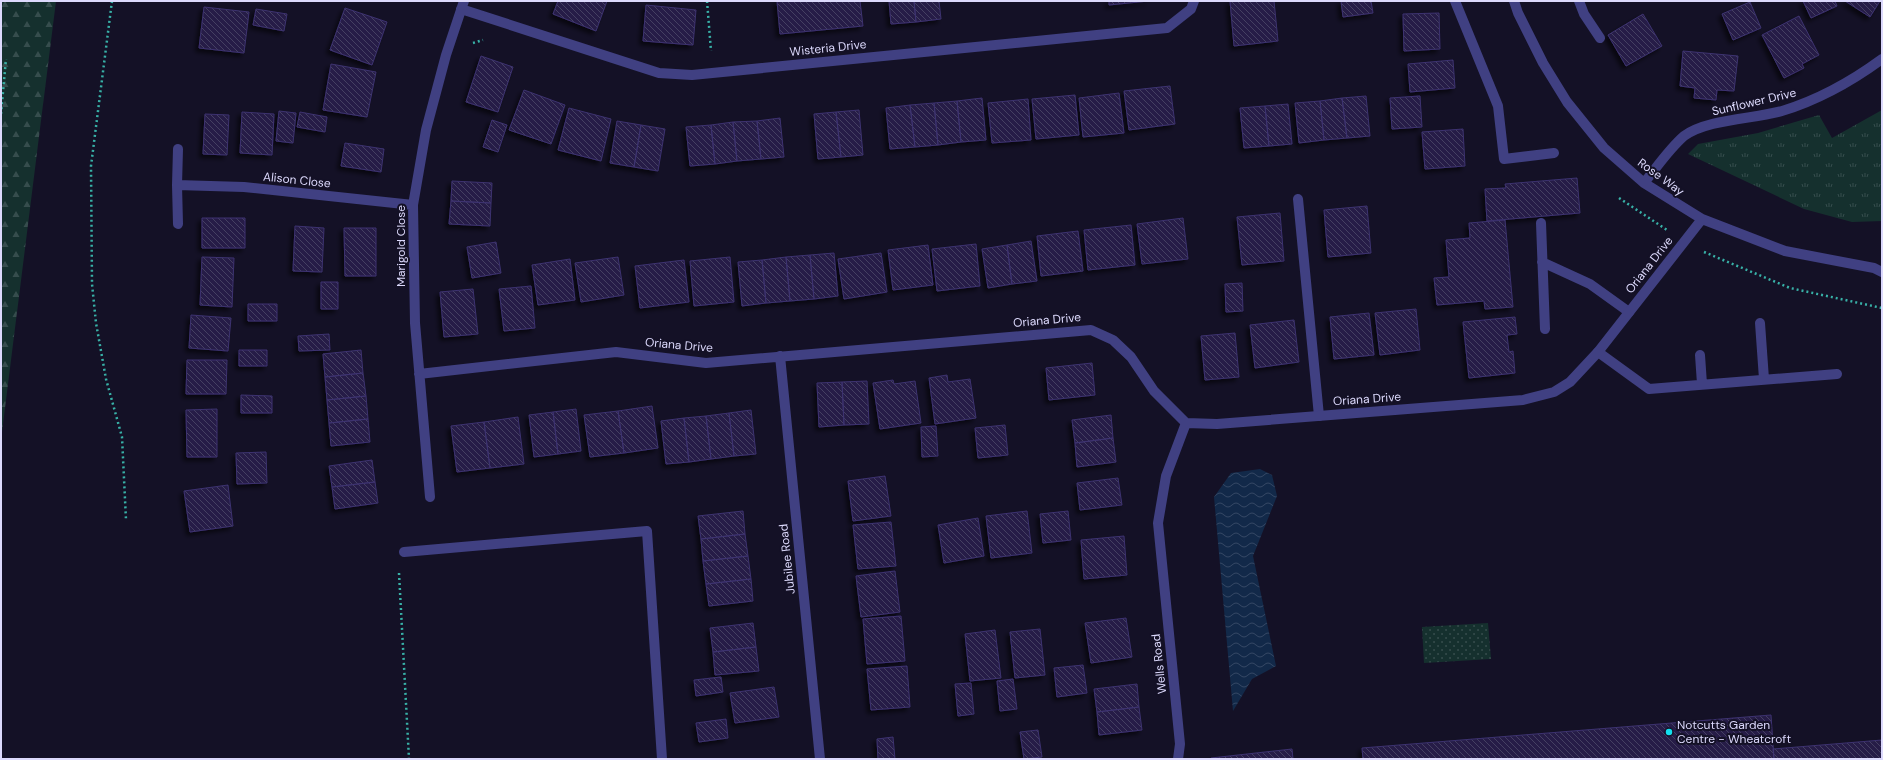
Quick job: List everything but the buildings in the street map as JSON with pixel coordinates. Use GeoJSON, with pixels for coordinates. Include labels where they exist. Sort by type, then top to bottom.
{"type":"FeatureCollection","features":[{"type":"Feature","properties":{"kind":"street","name":"Wisteria Drive"},"geometry":{"type":"LineString","coordinates":[[463,5],[659,73],[692,75],[1167,28],[1191,9],[1194,1]]}},
{"type":"Feature","properties":{"kind":"street"},"geometry":{"type":"LineString","coordinates":[[1455,1],[1498,106],[1504,159],[1554,152]]}},
{"type":"Feature","properties":{"kind":"street","name":"Rose Way"},"geometry":{"type":"LineString","coordinates":[[1514,1],[1518,13],[1543,63],[1567,102],[1604,148],[1644,183],[1702,219],[1785,251],[1879,268]]}},
{"type":"Feature","properties":{"kind":"street"},"geometry":{"type":"LineString","coordinates":[[1579,1],[1584,14],[1600,38]]}},
{"type":"Feature","properties":{"kind":"street","name":"Marigold Close"},"geometry":{"type":"LineString","coordinates":[[430,497],[415,323],[413,205],[426,130],[446,55],[463,5]]}},
{"type":"Feature","properties":{"kind":"street","name":"Sunflower Drive"},"geometry":{"type":"LineString","coordinates":[[1644,183],[1670,151],[1685,136],[1701,127],[1780,111],[1806,103],[1858,77],[1882,59]]}},
{"type":"Feature","properties":{"kind":"street"},"geometry":{"type":"LineString","coordinates":[[178,149],[178,224]]}},
{"type":"Feature","properties":{"kind":"street","name":"Alison Close"},"geometry":{"type":"LineString","coordinates":[[178,185],[244,187],[413,205]]}},
{"type":"Feature","properties":{"kind":"street"},"geometry":{"type":"LineString","coordinates":[[1298,199],[1319,416]]}},
{"type":"Feature","properties":{"kind":"street","name":"Oriana Drive"},"geometry":{"type":"LineString","coordinates":[[419,374],[616,352],[706,363],[1091,330],[1113,340],[1131,357],[1154,391],[1186,423],[1217,424],[1523,400],[1554,392],[1570,382],[1598,352],[1702,219]]}},
{"type":"Feature","properties":{"kind":"street"},"geometry":{"type":"LineString","coordinates":[[1541,224],[1545,330]]}},
{"type":"Feature","properties":{"kind":"street"},"geometry":{"type":"LineString","coordinates":[[1542,262],[1590,284],[1629,312]]}},
{"type":"Feature","properties":{"kind":"street"},"geometry":{"type":"LineString","coordinates":[[1760,323],[1764,379]]}},
{"type":"Feature","properties":{"kind":"street"},"geometry":{"type":"LineString","coordinates":[[1598,352],[1649,389],[1837,374]]}},
{"type":"Feature","properties":{"kind":"street"},"geometry":{"type":"LineString","coordinates":[[1700,355],[1702,384]]}},
{"type":"Feature","properties":{"kind":"street","name":"Jubilee Road"},"geometry":{"type":"LineString","coordinates":[[780,356],[820,759]]}},
{"type":"Feature","properties":{"kind":"street","name":"Wells Road"},"geometry":{"type":"LineString","coordinates":[[1178,759],[1180,744],[1158,523],[1166,476],[1186,423]]}},
{"type":"Feature","properties":{"kind":"street"},"geometry":{"type":"LineString","coordinates":[[404,552],[647,530],[662,759]]}},
{"type":"Feature","properties":{"kind":"path"},"geometry":{"type":"LineString","coordinates":[[112,1],[91,166],[92,284],[96,322],[106,379],[122,437],[126,520]]}},
{"type":"Feature","properties":{"kind":"path"},"geometry":{"type":"LineString","coordinates":[[704,54],[712,53],[707,1]]}},
{"type":"Feature","properties":{"kind":"path"},"geometry":{"type":"LineString","coordinates":[[1,114],[6,59]]}},
{"type":"Feature","properties":{"kind":"path"},"geometry":{"type":"LineString","coordinates":[[1619,198],[1703,252],[1790,288],[1882,308]]}},
{"type":"Feature","properties":{"kind":"path"},"geometry":{"type":"LineString","coordinates":[[404,552],[398,548],[409,759]]}},
{"type":"Feature","properties":{"kind":"green space"},"geometry":{"type":"Polygon","coordinates":[[[1,1],[56,1],[1,440],[1,1]]]}},
{"type":"Feature","properties":{"kind":"green space"},"geometry":{"type":"Polygon","coordinates":[[[1882,110],[1882,221],[1852,222],[1804,209],[1688,154],[1698,144],[1758,133],[1819,115],[1832,138],[1882,110]]]}},
{"type":"Feature","properties":{"kind":"green space"},"geometry":{"type":"Polygon","coordinates":[[[1488,623],[1491,659],[1424,663],[1422,627],[1488,623]]]}},
{"type":"Feature","properties":{"kind":"water"},"geometry":{"type":"Polygon","coordinates":[[[1260,469],[1272,475],[1277,496],[1253,556],[1276,666],[1252,679],[1233,711],[1214,497],[1231,473],[1260,469]]]}},
{"type":"Feature","properties":{"kind":"place","name":"Notcutts Garden Centre - Wheatcroft"},"geometry":{"type":"Point","coordinates":[1669,732]}}]}
